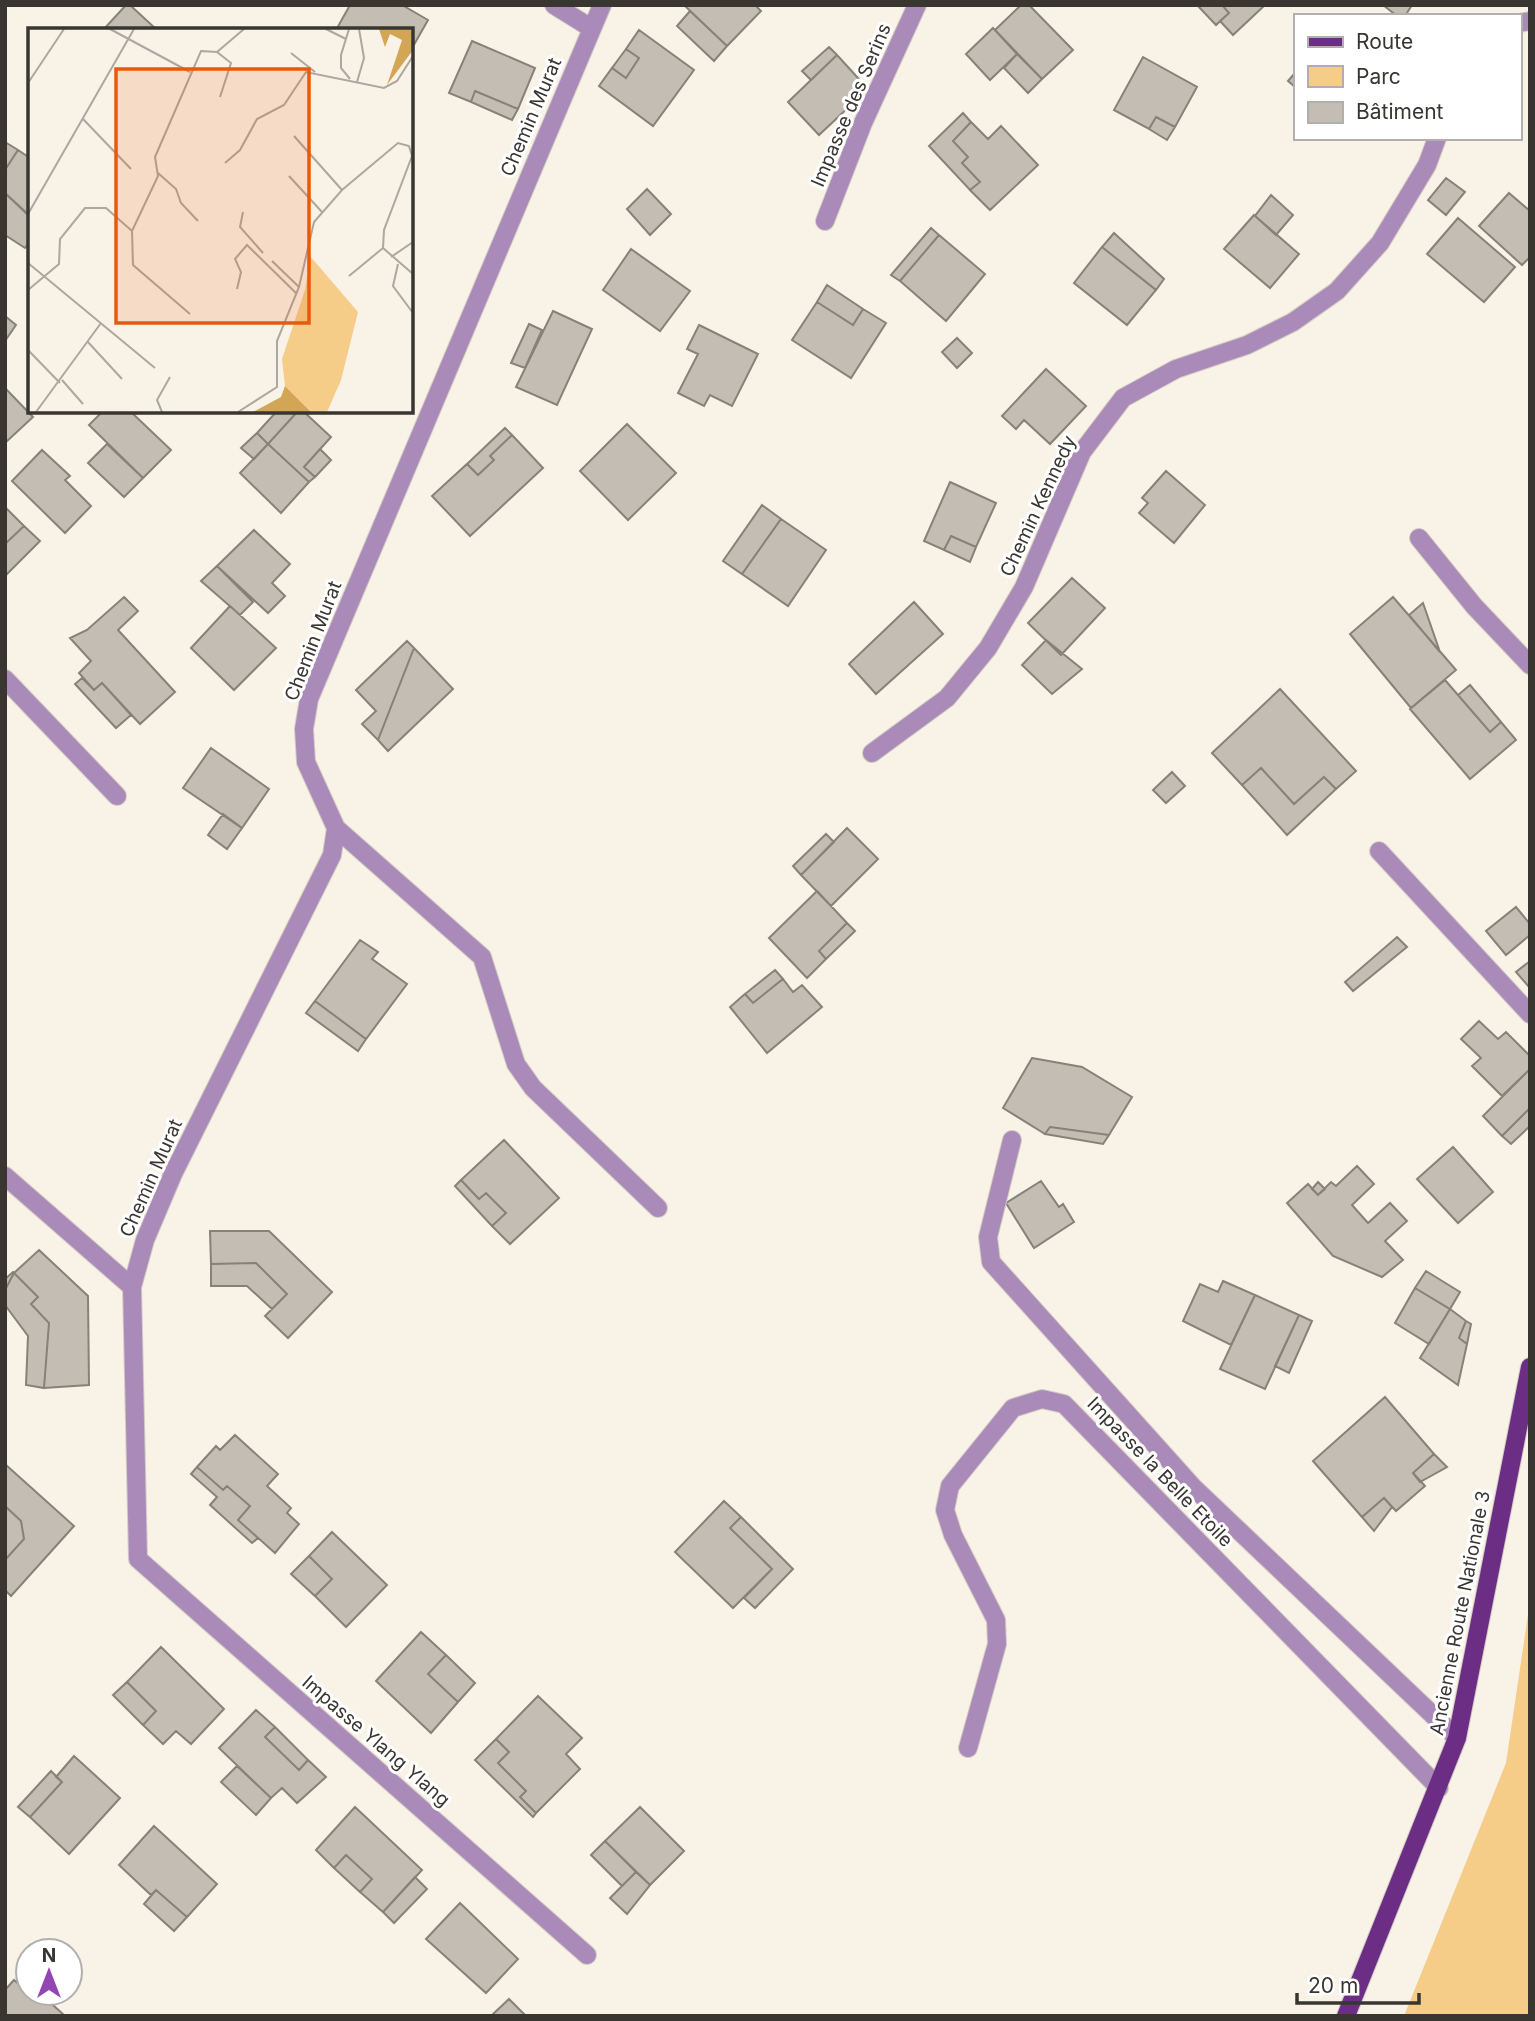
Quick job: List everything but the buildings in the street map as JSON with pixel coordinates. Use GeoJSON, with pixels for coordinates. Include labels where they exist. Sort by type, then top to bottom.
{"type":"FeatureCollection","features":[{"type":"Feature","properties":{"kind":"main road","name":"Ancienne Route Nationale 3"},"geometry":{"type":"LineString","coordinates":[[1346,2016],[1457,1738],[1530,1367]]}},
{"type":"Feature","properties":{"kind":"street"},"geometry":{"type":"LineString","coordinates":[[554,5],[591,28]]}},
{"type":"Feature","properties":{"kind":"street","name":"Chemin Murat"},"geometry":{"type":"LineString","coordinates":[[138,1559],[132,1287],[145,1240],[173,1174],[332,855],[336,828],[306,762],[304,729],[309,699],[602,5]]}},
{"type":"Feature","properties":{"kind":"street","name":"Impasse des Serins"},"geometry":{"type":"LineString","coordinates":[[825,221],[868,110],[917,5]]}},
{"type":"Feature","properties":{"kind":"street","name":"Chemin Kennedy"},"geometry":{"type":"LineString","coordinates":[[872,753],[947,698],[988,648],[1024,587],[1082,452],[1123,398],[1176,369],[1258,339],[1293,322],[1337,291],[1380,243],[1427,165],[1436,140]]}},
{"type":"Feature","properties":{"kind":"street"},"geometry":{"type":"LineString","coordinates":[[1419,538],[1474,606],[1530,665]]}},
{"type":"Feature","properties":{"kind":"street"},"geometry":{"type":"LineString","coordinates":[[5,679],[117,796]]}},
{"type":"Feature","properties":{"kind":"street"},"geometry":{"type":"LineString","coordinates":[[336,828],[482,957],[516,1064],[533,1088],[658,1208]]}},
{"type":"Feature","properties":{"kind":"street"},"geometry":{"type":"LineString","coordinates":[[1379,851],[1530,1014]]}},
{"type":"Feature","properties":{"kind":"street"},"geometry":{"type":"LineString","coordinates":[[1012,1140],[988,1237],[991,1262],[1193,1487],[1457,1738]]}},
{"type":"Feature","properties":{"kind":"street"},"geometry":{"type":"LineString","coordinates":[[5,1176],[132,1287]]}},
{"type":"Feature","properties":{"kind":"street","name":"Impasse la Belle Etoile"},"geometry":{"type":"LineString","coordinates":[[968,1748],[997,1644],[996,1620],[976,1584],[945,1510],[950,1486],[1013,1408],[1042,1399],[1064,1404],[1439,1788]]}},
{"type":"Feature","properties":{"kind":"street","name":"Impasse Ylang Ylang"},"geometry":{"type":"LineString","coordinates":[[138,1559],[587,1955]]}},
{"type":"Feature","properties":{"kind":"green space"},"geometry":{"type":"Polygon","coordinates":[[[1530,1601],[1530,2016],[1404,2016],[1506,1763],[1530,1601]]]}}]}
